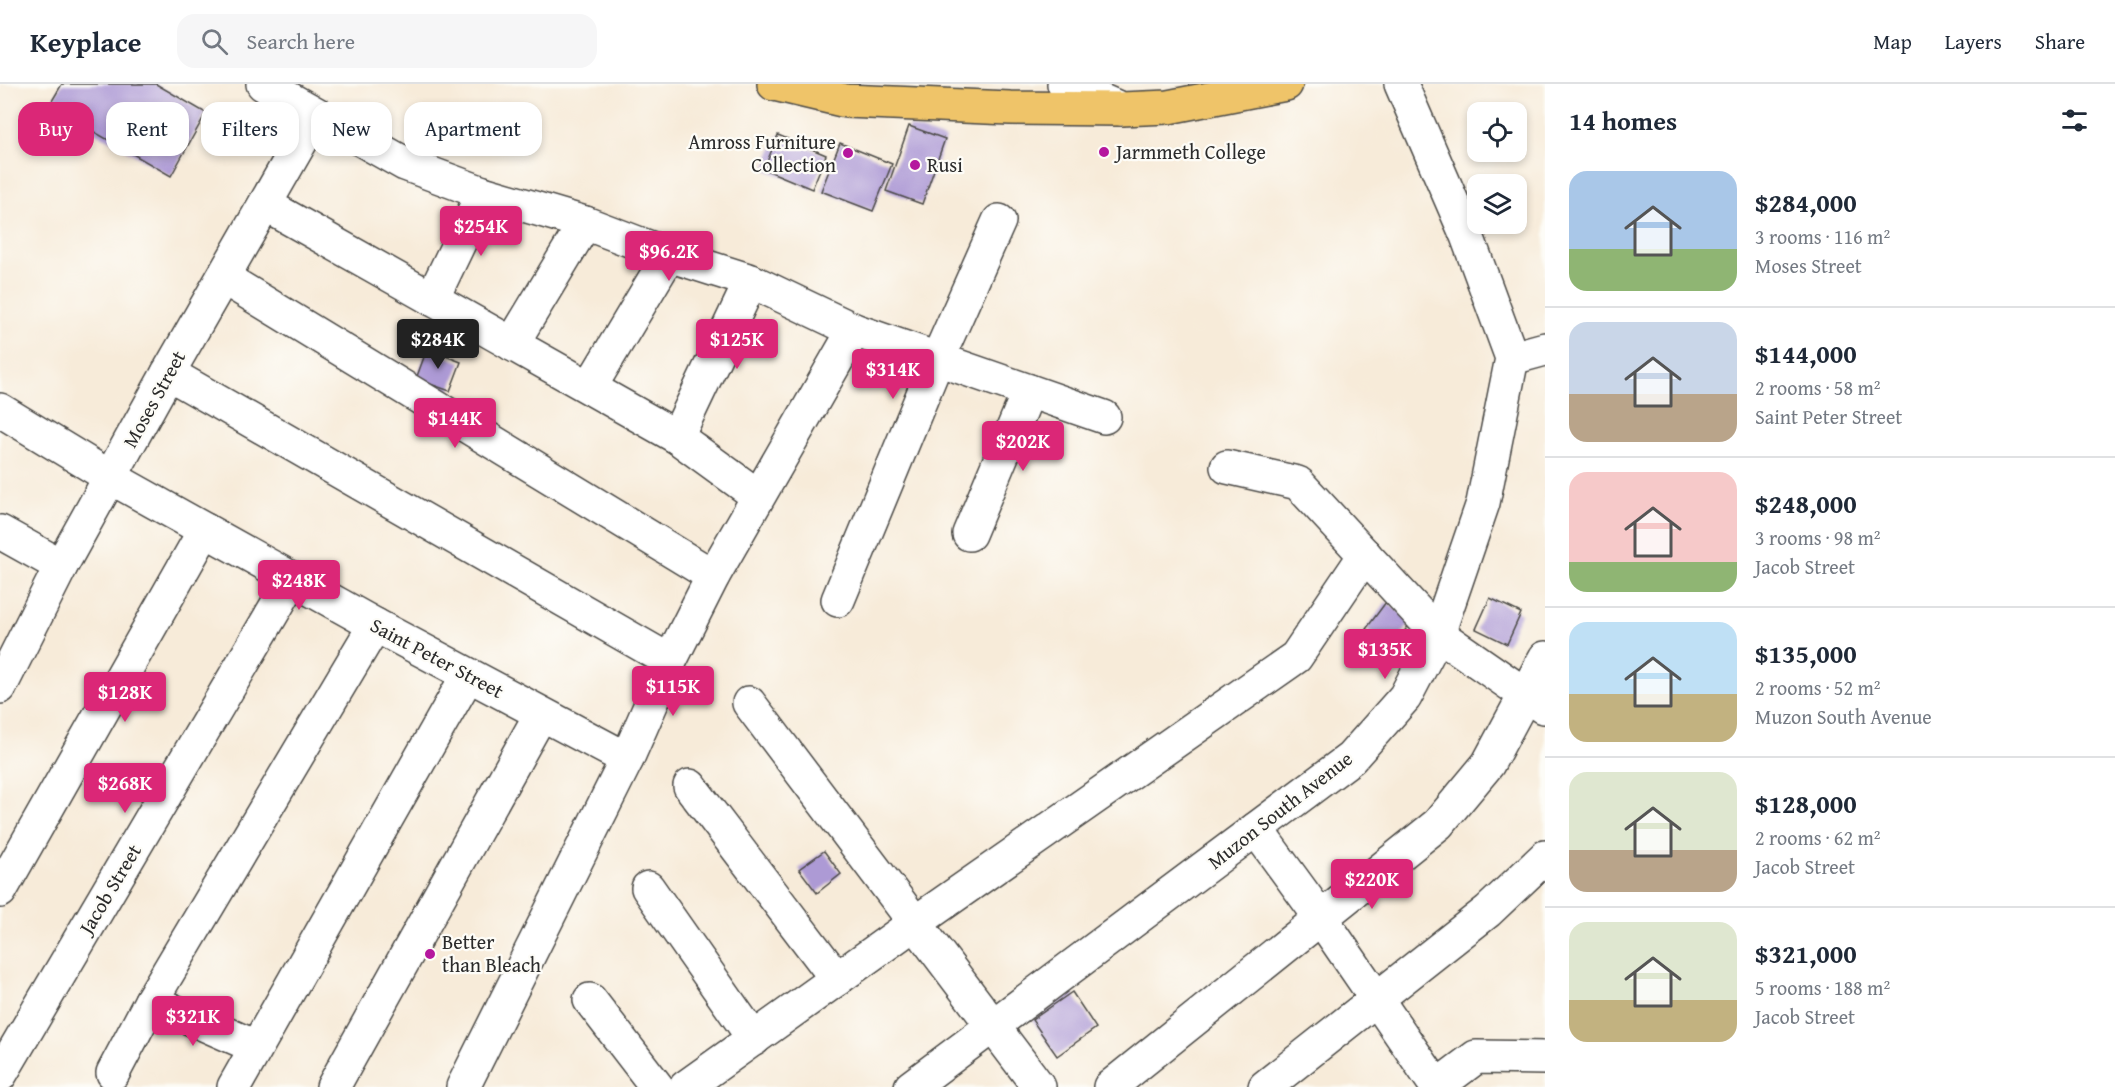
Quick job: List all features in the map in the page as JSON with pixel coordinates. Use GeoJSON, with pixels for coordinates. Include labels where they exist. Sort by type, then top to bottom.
{"type":"FeatureCollection","features":[{"type":"Feature","properties":{"kind":"main road"},"geometry":{"type":"LineString","coordinates":[[774,84],[846,101],[1010,108],[1121,109],[1168,107],[1242,88],[1286,84]]}},
{"type":"Feature","properties":{"kind":"street"},"geometry":{"type":"LineString","coordinates":[[262,84],[311,112]]}},
{"type":"Feature","properties":{"kind":"street"},"geometry":{"type":"LineString","coordinates":[[1064,84],[1121,109]]}},
{"type":"Feature","properties":{"kind":"street"},"geometry":{"type":"LineString","coordinates":[[1401,84],[1467,236],[1512,358],[1545,349]]}},
{"type":"Feature","properties":{"kind":"street","name":"Moses Street"},"geometry":{"type":"LineString","coordinates":[[5,666],[168,373],[311,124]]}},
{"type":"Feature","properties":{"kind":"street"},"geometry":{"type":"LineString","coordinates":[[390,156],[405,164],[483,193],[585,223],[669,255],[751,281],[854,330],[1104,417]]}},
{"type":"Feature","properties":{"kind":"street"},"geometry":{"type":"LineString","coordinates":[[432,299],[483,193]]}},
{"type":"Feature","properties":{"kind":"street"},"geometry":{"type":"LineString","coordinates":[[266,205],[676,437],[758,496]]}},
{"type":"Feature","properties":{"kind":"street"},"geometry":{"type":"LineString","coordinates":[[838,600],[938,358],[999,221]]}},
{"type":"Feature","properties":{"kind":"street"},"geometry":{"type":"LineString","coordinates":[[512,344],[585,223]]}},
{"type":"Feature","properties":{"kind":"street"},"geometry":{"type":"LineString","coordinates":[[590,387],[669,255]]}},
{"type":"Feature","properties":{"kind":"street"},"geometry":{"type":"LineString","coordinates":[[224,278],[713,576]]}},
{"type":"Feature","properties":{"kind":"street"},"geometry":{"type":"LineString","coordinates":[[676,437],[751,281]]}},
{"type":"Feature","properties":{"kind":"street"},"geometry":{"type":"LineString","coordinates":[[463,1087],[627,759],[670,661],[713,576],[854,330]]}},
{"type":"Feature","properties":{"kind":"street","name":"Muzon South Avenue"},"geometry":{"type":"LineString","coordinates":[[911,1087],[1351,758],[1405,697],[1438,634],[1483,503],[1512,358]]}},
{"type":"Feature","properties":{"kind":"street"},"geometry":{"type":"LineString","coordinates":[[168,373],[670,661]]}},
{"type":"Feature","properties":{"kind":"street"},"geometry":{"type":"LineString","coordinates":[[969,534],[1029,391]]}},
{"type":"Feature","properties":{"kind":"street","name":"Saint Peter Street"},"geometry":{"type":"LineString","coordinates":[[0,410],[110,477],[375,625],[627,759]]}},
{"type":"Feature","properties":{"kind":"street"},"geometry":{"type":"LineString","coordinates":[[1227,467],[1298,483],[1438,634],[1536,701]]}},
{"type":"Feature","properties":{"kind":"street"},"geometry":{"type":"LineString","coordinates":[[0,891],[205,530]]}},
{"type":"Feature","properties":{"kind":"street"},"geometry":{"type":"LineString","coordinates":[[0,532],[61,566]]}},
{"type":"Feature","properties":{"kind":"street"},"geometry":{"type":"LineString","coordinates":[[687,1087],[915,923],[1296,657],[1365,555]]}},
{"type":"Feature","properties":{"kind":"street","name":"Jacob Street"},"geometry":{"type":"LineString","coordinates":[[0,1075],[293,578]]}},
{"type":"Feature","properties":{"kind":"street"},"geometry":{"type":"LineString","coordinates":[[112,1073],[151,1001],[375,625]]}},
{"type":"Feature","properties":{"kind":"street"},"geometry":{"type":"LineString","coordinates":[[1110,1087],[1438,824],[1536,701],[1545,658]]}},
{"type":"Feature","properties":{"kind":"street"},"geometry":{"type":"LineString","coordinates":[[234,1087],[468,675]]}},
{"type":"Feature","properties":{"kind":"street"},"geometry":{"type":"LineString","coordinates":[[749,703],[1038,1087]]}},
{"type":"Feature","properties":{"kind":"street"},"geometry":{"type":"LineString","coordinates":[[333,1087],[541,714]]}},
{"type":"Feature","properties":{"kind":"street"},"geometry":{"type":"LineString","coordinates":[[690,786],[837,979]]}},
{"type":"Feature","properties":{"kind":"street"},"geometry":{"type":"LineString","coordinates":[[1256,830],[1321,918],[1437,1087],[1476,1057],[1545,1058]]}},
{"type":"Feature","properties":{"kind":"street"},"geometry":{"type":"LineString","coordinates":[[1265,1087],[1488,911],[1545,857]]}},
{"type":"Feature","properties":{"kind":"street"},"geometry":{"type":"LineString","coordinates":[[648,888],[754,1039]]}},
{"type":"Feature","properties":{"kind":"street"},"geometry":{"type":"LineString","coordinates":[[590,1000],[657,1087]]}},
{"type":"Feature","properties":{"kind":"street"},"geometry":{"type":"LineString","coordinates":[[151,1001],[256,1047]]}},
{"type":"Feature","properties":{"kind":"building"},"geometry":{"type":"Polygon","coordinates":[[[62,84],[156,84],[187,102],[106,102],[106,139],[94,132],[94,102],[51,102],[62,84]]]}},
{"type":"Feature","properties":{"kind":"building"},"geometry":{"type":"Polygon","coordinates":[[[189,103],[201,110],[201,122],[189,144],[189,103]]]}},
{"type":"Feature","properties":{"kind":"building","name":"Rusi"},"geometry":{"type":"Polygon","coordinates":[[[909,126],[945,139],[922,204],[886,191],[909,126]]]}},
{"type":"Feature","properties":{"kind":"building"},"geometry":{"type":"Polygon","coordinates":[[[778,135],[826,155],[812,189],[764,169],[778,135]]]}},
{"type":"Feature","properties":{"kind":"building"},"geometry":{"type":"Polygon","coordinates":[[[840,143],[892,164],[873,211],[821,191],[840,143]]]}},
{"type":"Feature","properties":{"kind":"building"},"geometry":{"type":"Polygon","coordinates":[[[136,156],[182,156],[171,176],[136,156]]]}},
{"type":"Feature","properties":{"kind":"building"},"geometry":{"type":"Polygon","coordinates":[[[427,349],[461,362],[450,391],[416,379],[427,349]]]}},
{"type":"Feature","properties":{"kind":"building"},"geometry":{"type":"Polygon","coordinates":[[[1490,598],[1521,613],[1507,644],[1476,629],[1490,598]]]}},
{"type":"Feature","properties":{"kind":"building"},"geometry":{"type":"Polygon","coordinates":[[[1386,602],[1412,621],[1392,648],[1366,629],[1386,602]]]}},
{"type":"Feature","properties":{"kind":"building"},"geometry":{"type":"Polygon","coordinates":[[[824,851],[841,874],[817,893],[799,869],[824,851]]]}},
{"type":"Feature","properties":{"kind":"building"},"geometry":{"type":"Polygon","coordinates":[[[1072,992],[1096,1028],[1057,1056],[1032,1020],[1072,992]]]}},
{"type":"Feature","properties":{"kind":"place","name":"Jarmmeth College"},"geometry":{"type":"Point","coordinates":[1104,152]}},
{"type":"Feature","properties":{"kind":"place","name":"Amross Furniture Collection"},"geometry":{"type":"Point","coordinates":[848,153]}},
{"type":"Feature","properties":{"kind":"place","name":"Rusi"},"geometry":{"type":"Point","coordinates":[915,165]}},
{"type":"Feature","properties":{"kind":"place","name":"Better than Bleach"},"geometry":{"type":"Point","coordinates":[430,954]}}]}
